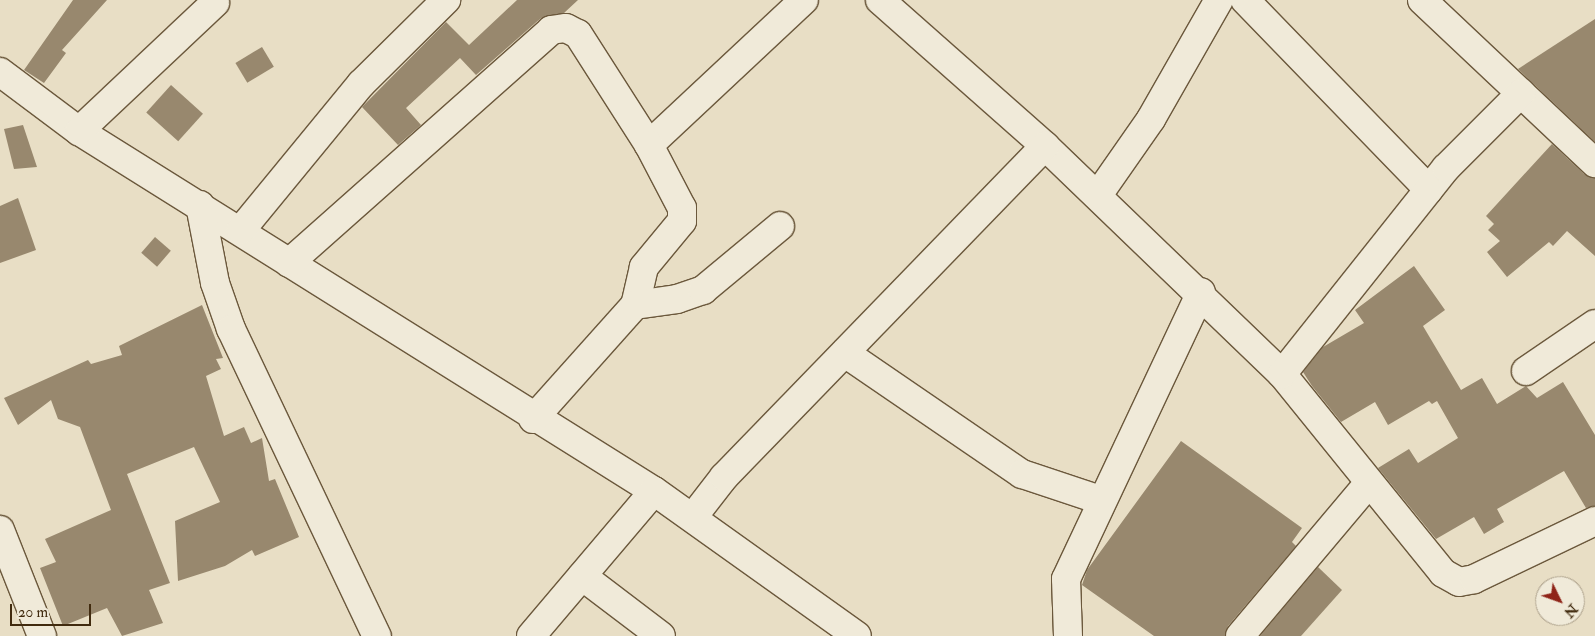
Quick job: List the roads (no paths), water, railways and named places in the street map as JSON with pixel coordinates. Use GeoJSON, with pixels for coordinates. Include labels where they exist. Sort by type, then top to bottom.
{"type":"FeatureCollection","features":[{"type":"Feature","properties":{"kind":"street"},"geometry":{"type":"LineString","coordinates":[[241,230],[361,84],[446,0]]}},
{"type":"Feature","properties":{"kind":"street"},"geometry":{"type":"LineString","coordinates":[[648,145],[804,0]]}},
{"type":"Feature","properties":{"kind":"street"},"geometry":{"type":"LineString","coordinates":[[880,0],[1098,196],[1200,292],[1282,374],[1442,573],[1459,582],[1595,521]]}},
{"type":"Feature","properties":{"kind":"street"},"geometry":{"type":"LineString","coordinates":[[1098,196],[1151,119],[1219,0]]}},
{"type":"Feature","properties":{"kind":"street"},"geometry":{"type":"LineString","coordinates":[[1245,0],[1429,190]]}},
{"type":"Feature","properties":{"kind":"street"},"geometry":{"type":"LineString","coordinates":[[1422,0],[1595,163]]}},
{"type":"Feature","properties":{"kind":"street"},"geometry":{"type":"LineString","coordinates":[[79,131],[215,3]]}},
{"type":"Feature","properties":{"kind":"street"},"geometry":{"type":"LineString","coordinates":[[289,263],[551,30],[566,28],[578,34],[648,145],[682,208],[682,221],[644,267],[635,305],[533,419]]}},
{"type":"Feature","properties":{"kind":"street"},"geometry":{"type":"LineString","coordinates":[[0,72],[79,131],[241,230],[289,263],[533,419],[654,491],[693,517],[857,636]]}},
{"type":"Feature","properties":{"kind":"street"},"geometry":{"type":"LineString","coordinates":[[1282,374],[1429,190],[1521,93]]}},
{"type":"Feature","properties":{"kind":"street"},"geometry":{"type":"LineString","coordinates":[[693,517],[724,477],[1044,146]]}},
{"type":"Feature","properties":{"kind":"street"},"geometry":{"type":"LineString","coordinates":[[200,205],[215,283],[231,330],[377,636]]}},
{"type":"Feature","properties":{"kind":"street"},"geometry":{"type":"LineString","coordinates":[[635,305],[677,299],[703,290],[780,226]]}},
{"type":"Feature","properties":{"kind":"street"},"geometry":{"type":"LineString","coordinates":[[1068,636],[1066,579],[1100,500],[1200,292]]}},
{"type":"Feature","properties":{"kind":"street"},"geometry":{"type":"LineString","coordinates":[[1526,371],[1593,331]]}},
{"type":"Feature","properties":{"kind":"street"},"geometry":{"type":"LineString","coordinates":[[845,353],[1022,474],[1100,500]]}},
{"type":"Feature","properties":{"kind":"street"},"geometry":{"type":"LineString","coordinates":[[1240,636],[1369,484]]}},
{"type":"Feature","properties":{"kind":"street"},"geometry":{"type":"LineString","coordinates":[[531,636],[654,491]]}},
{"type":"Feature","properties":{"kind":"street"},"geometry":{"type":"LineString","coordinates":[[0,530],[42,636]]}},
{"type":"Feature","properties":{"kind":"street"},"geometry":{"type":"LineString","coordinates":[[582,576],[627,626],[661,636]]}}]}
